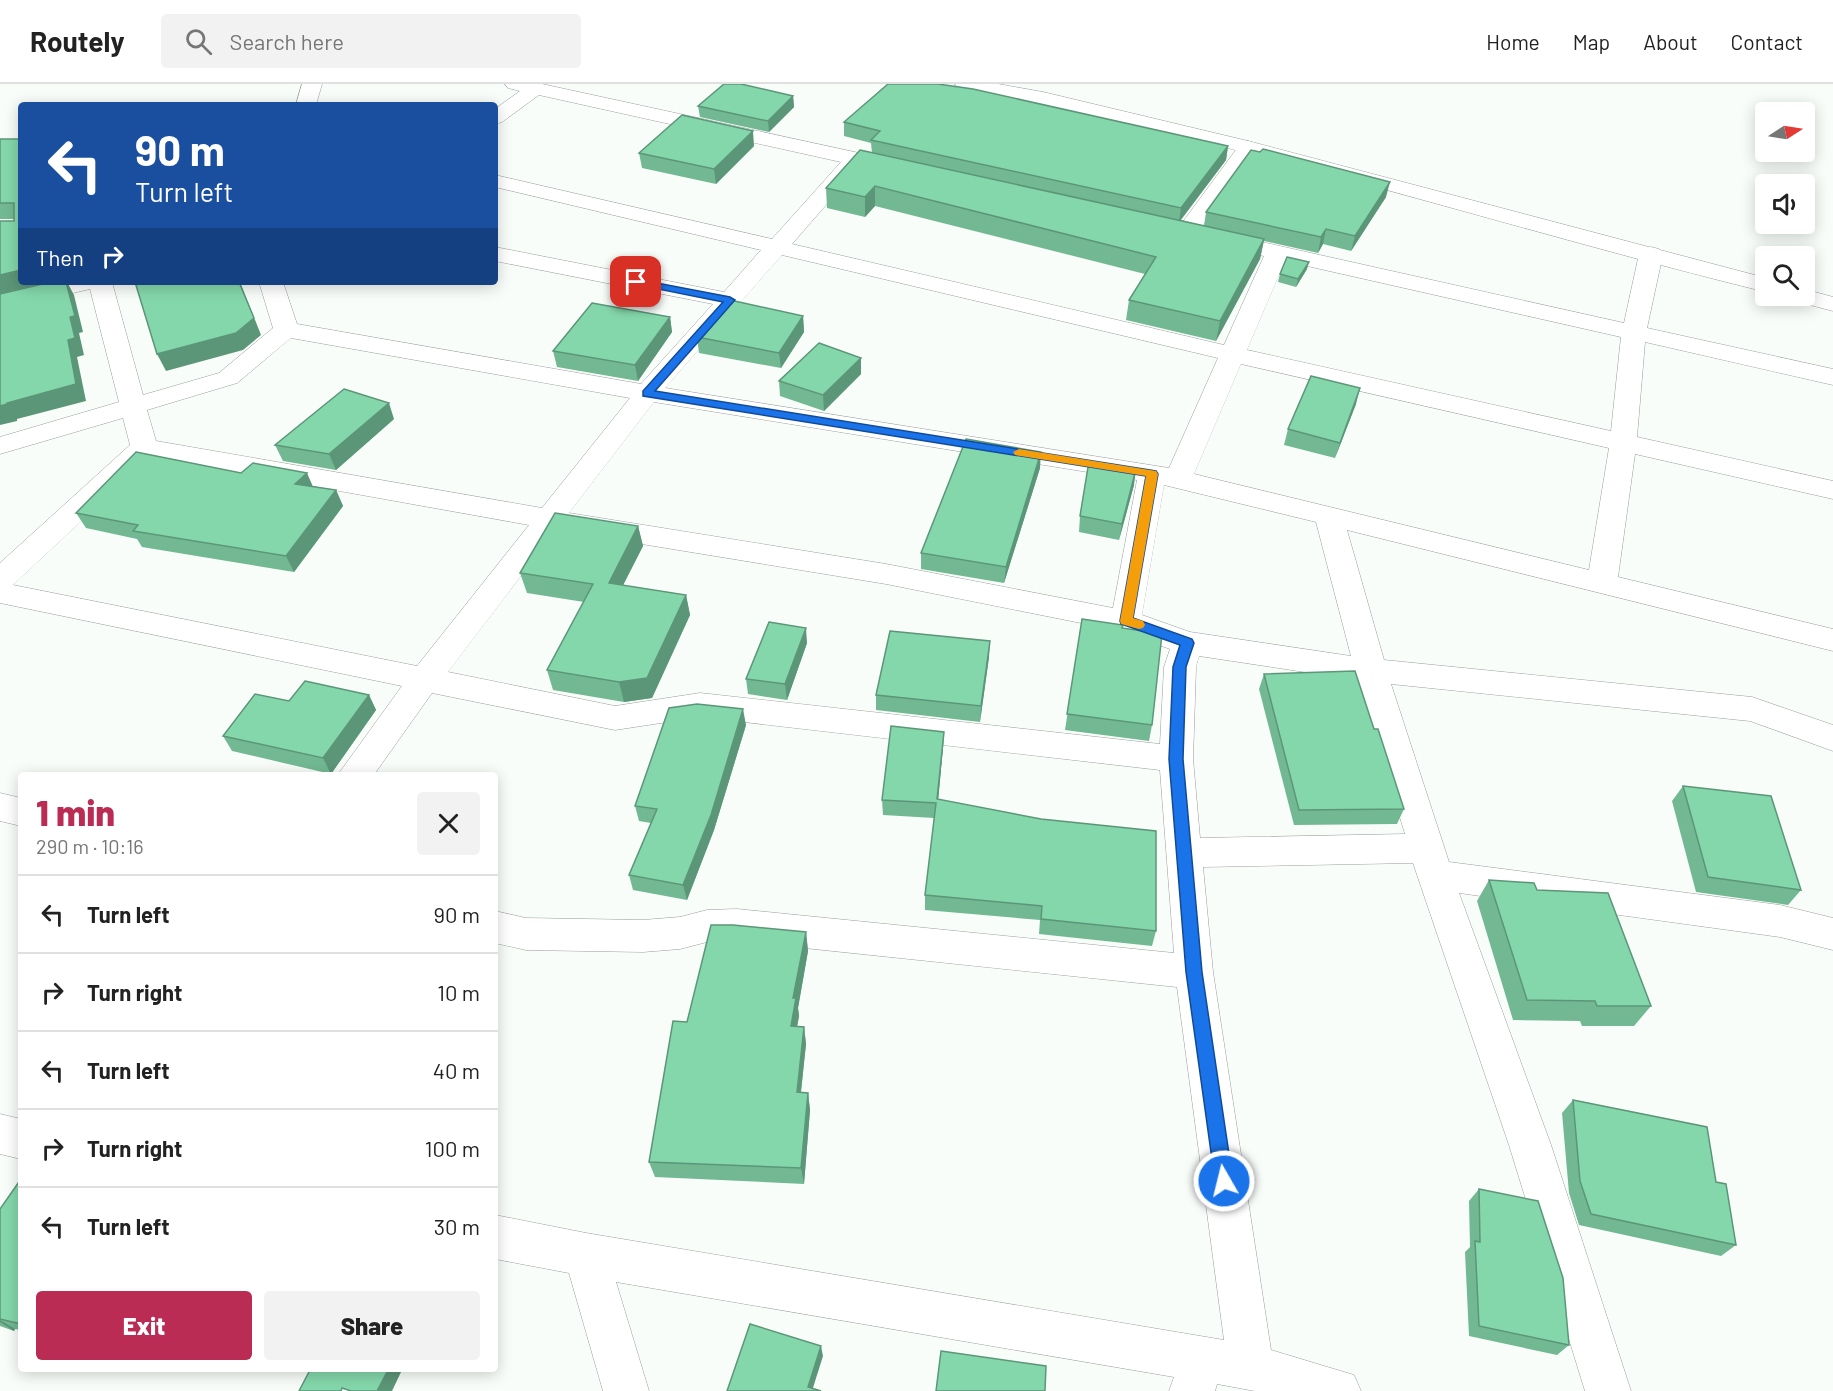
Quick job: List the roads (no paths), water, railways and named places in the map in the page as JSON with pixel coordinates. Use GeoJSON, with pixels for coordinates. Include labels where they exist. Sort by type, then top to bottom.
{"type":"FeatureCollection","features":[{"type":"Feature","properties":{"kind":"street"},"geometry":{"type":"LineString","coordinates":[[307,102],[312,84]]}},
{"type":"Feature","properties":{"kind":"street"},"geometry":{"type":"LineString","coordinates":[[966,84],[1043,98],[1248,147],[1755,282]]}},
{"type":"Feature","properties":{"kind":"street"},"geometry":{"type":"LineString","coordinates":[[498,115],[525,87],[913,171]]}},
{"type":"Feature","properties":{"kind":"street"},"geometry":{"type":"LineString","coordinates":[[1187,232],[1248,147]]}},
{"type":"Feature","properties":{"kind":"street"},"geometry":{"type":"LineString","coordinates":[[357,772],[425,679],[647,393],[856,158]]}},
{"type":"Feature","properties":{"kind":"street"},"geometry":{"type":"LineString","coordinates":[[498,182],[1232,354],[1833,490]]}},
{"type":"Feature","properties":{"kind":"street"},"geometry":{"type":"LineString","coordinates":[[1164,227],[1833,377]]}},
{"type":"Feature","properties":{"kind":"street"},"geometry":{"type":"LineString","coordinates":[[1126,621],[1165,476],[1232,354],[1277,252]]}},
{"type":"Feature","properties":{"kind":"street"},"geometry":{"type":"LineString","coordinates":[[1602,583],[1623,443],[1634,332],[1651,254]]}},
{"type":"Feature","properties":{"kind":"street"},"geometry":{"type":"LineString","coordinates":[[498,255],[730,300]]}},
{"type":"Feature","properties":{"kind":"street"},"geometry":{"type":"LineString","coordinates":[[1,304],[78,285]]}},
{"type":"Feature","properties":{"kind":"street"},"geometry":{"type":"LineString","coordinates":[[101,285],[144,447]]}},
{"type":"Feature","properties":{"kind":"street"},"geometry":{"type":"LineString","coordinates":[[272,285],[286,330]]}},
{"type":"Feature","properties":{"kind":"street"},"geometry":{"type":"LineString","coordinates":[[1815,299],[1833,304]]}},
{"type":"Feature","properties":{"kind":"street"},"geometry":{"type":"LineString","coordinates":[[0,446],[228,378],[286,330],[647,393],[1165,476],[1833,640]]}},
{"type":"Feature","properties":{"kind":"street"},"geometry":{"type":"LineString","coordinates":[[144,447],[549,519],[886,574],[1126,621],[1187,643],[1371,670],[1752,709],[1833,738]]}},
{"type":"Feature","properties":{"kind":"street"},"geometry":{"type":"LineString","coordinates":[[0,580],[144,447]]}},
{"type":"Feature","properties":{"kind":"street"},"geometry":{"type":"LineString","coordinates":[[1329,516],[1371,670],[1431,862],[1530,1145],[1608,1391]]}},
{"type":"Feature","properties":{"kind":"street"},"geometry":{"type":"LineString","coordinates":[[0,593],[615,718],[700,705],[1176,759]]}},
{"type":"Feature","properties":{"kind":"street"},"geometry":{"type":"LineString","coordinates":[[1187,643],[1180,667],[1176,759],[1194,972],[1251,1367]]}},
{"type":"Feature","properties":{"kind":"street"},"geometry":{"type":"LineString","coordinates":[[0,807],[18,811]]}},
{"type":"Feature","properties":{"kind":"street"},"geometry":{"type":"LineString","coordinates":[[1185,853],[1431,862],[1780,921],[1833,934]]}},
{"type":"Feature","properties":{"kind":"street"},"geometry":{"type":"LineString","coordinates":[[498,928],[526,934],[643,936],[680,933],[707,926],[737,925],[1194,972]]}},
{"type":"Feature","properties":{"kind":"street"},"geometry":{"type":"LineString","coordinates":[[0,1134],[18,1138]]}},
{"type":"Feature","properties":{"kind":"street"},"geometry":{"type":"LineString","coordinates":[[498,1238],[1198,1375],[1251,1367],[1338,1391]]}},
{"type":"Feature","properties":{"kind":"street"},"geometry":{"type":"LineString","coordinates":[[586,1256],[627,1391]]}}]}
